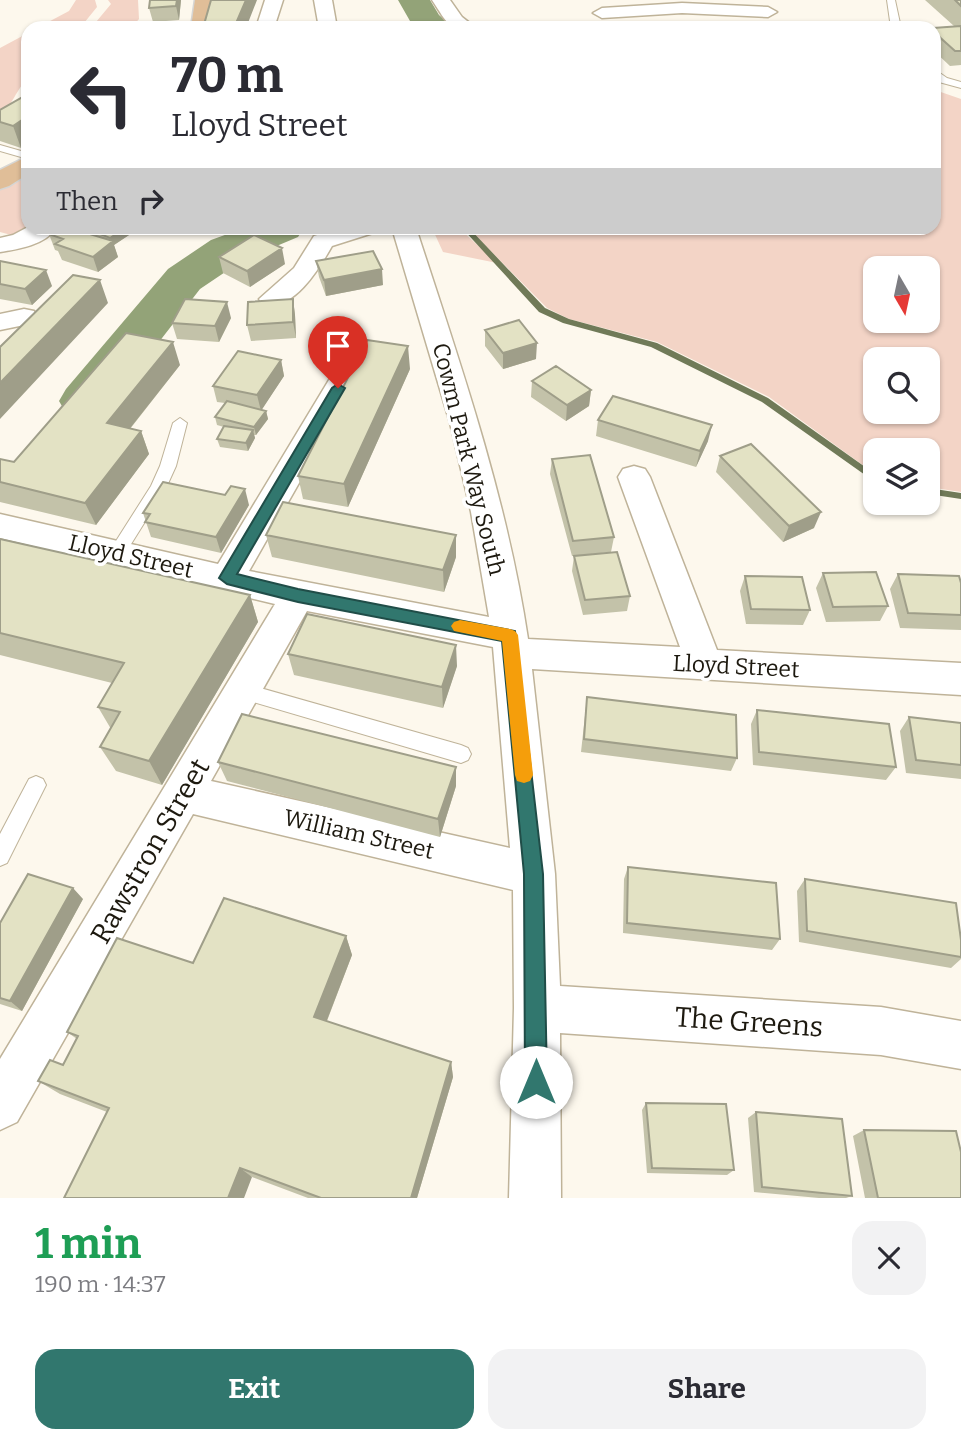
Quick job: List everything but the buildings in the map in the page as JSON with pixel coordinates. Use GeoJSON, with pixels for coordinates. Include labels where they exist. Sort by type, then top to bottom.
{"type":"FeatureCollection","features":[{"type":"Feature","properties":{"kind":"main road"},"geometry":{"type":"LineString","coordinates":[[202,21],[205,0]]}},
{"type":"Feature","properties":{"kind":"main road"},"geometry":{"type":"LineString","coordinates":[[0,181],[21,168]]}},
{"type":"Feature","properties":{"kind":"street"},"geometry":{"type":"LineString","coordinates":[[267,21],[274,0]]}},
{"type":"Feature","properties":{"kind":"street"},"geometry":{"type":"LineString","coordinates":[[323,0],[327,21]]}},
{"type":"Feature","properties":{"kind":"street"},"geometry":{"type":"LineString","coordinates":[[441,0],[454,21]]}},
{"type":"Feature","properties":{"kind":"street"},"geometry":{"type":"LineString","coordinates":[[602,13],[630,5],[772,12]]}},
{"type":"Feature","properties":{"kind":"street"},"geometry":{"type":"LineString","coordinates":[[0,245],[20,241],[31,235]]}},
{"type":"Feature","properties":{"kind":"street"},"geometry":{"type":"LineString","coordinates":[[272,299],[304,273],[323,241],[342,235]]}},
{"type":"Feature","properties":{"kind":"street","name":"Cowm Park Way South"},"geometry":{"type":"LineString","coordinates":[[406,235],[465,423],[487,512],[511,644],[534,874],[537,1008],[536,1198]]}},
{"type":"Feature","properties":{"kind":"street"},"geometry":{"type":"LineString","coordinates":[[227,578],[352,365]]}},
{"type":"Feature","properties":{"kind":"street"},"geometry":{"type":"LineString","coordinates":[[634,477],[704,663]]}},
{"type":"Feature","properties":{"kind":"street","name":"Lloyd Street"},"geometry":{"type":"LineString","coordinates":[[0,526],[511,644],[704,663],[961,679]]}},
{"type":"Feature","properties":{"kind":"street","name":"Rawstron Street"},"geometry":{"type":"LineString","coordinates":[[0,1105],[298,596]]}},
{"type":"Feature","properties":{"kind":"street","name":"William Street"},"geometry":{"type":"LineString","coordinates":[[184,793],[534,874]]}},
{"type":"Feature","properties":{"kind":"street","name":"The Greens"},"geometry":{"type":"LineString","coordinates":[[537,1008],[881,1031],[961,1045]]}},
{"type":"Feature","properties":{"kind":"lane"},"geometry":{"type":"LineString","coordinates":[[891,0],[895,21]]}},
{"type":"Feature","properties":{"kind":"lane"},"geometry":{"type":"LineString","coordinates":[[941,78],[961,85]]}},
{"type":"Feature","properties":{"kind":"lane"},"geometry":{"type":"LineString","coordinates":[[0,148],[21,154]]}},
{"type":"Feature","properties":{"kind":"lane"},"geometry":{"type":"LineString","coordinates":[[117,552],[158,488],[168,466],[180,423]]}},
{"type":"Feature","properties":{"kind":"lane"},"geometry":{"type":"LineString","coordinates":[[243,691],[461,754]]}},
{"type":"Feature","properties":{"kind":"lane"},"geometry":{"type":"LineString","coordinates":[[0,856],[36,785]]}},
{"type":"Feature","properties":{"kind":"shaded area"},"geometry":{"type":"Polygon","coordinates":[[[76,0],[95,0],[97,7],[86,21],[50,21],[69,11],[76,0]]]}},
{"type":"Feature","properties":{"kind":"shaded area"},"geometry":{"type":"Polygon","coordinates":[[[108,0],[138,0],[139,19],[97,21],[111,4],[108,0]]]}},
{"type":"Feature","properties":{"kind":"shaded area"},"geometry":{"type":"Polygon","coordinates":[[[21,37],[21,87],[0,113],[0,48],[21,37]]]}},
{"type":"Feature","properties":{"kind":"shaded area"},"geometry":{"type":"Polygon","coordinates":[[[941,92],[961,99],[961,492],[940,489],[940,438],[863,438],[863,465],[769,397],[657,342],[569,319],[547,308],[475,235],[941,235],[941,92]]]}},
{"type":"Feature","properties":{"kind":"shaded area"},"geometry":{"type":"Polygon","coordinates":[[[21,176],[21,232],[15,236],[0,232],[0,189],[21,176]]]}},
{"type":"Feature","properties":{"kind":"shaded area"},"geometry":{"type":"Polygon","coordinates":[[[435,235],[467,235],[497,263],[443,252],[435,235]]]}},
{"type":"Feature","properties":{"kind":"waterway"},"geometry":{"type":"LineString","coordinates":[[414,0],[426,21]]}},
{"type":"Feature","properties":{"kind":"waterway"},"geometry":{"type":"LineString","coordinates":[[85,401],[184,279],[227,250],[264,235]]}},
{"type":"Feature","properties":{"kind":"waterway"},"geometry":{"type":"LineString","coordinates":[[472,235],[542,310],[566,321],[654,345],[765,400],[863,470]]}},
{"type":"Feature","properties":{"kind":"waterway"},"geometry":{"type":"LineString","coordinates":[[940,493],[961,496]]}},
{"type":"Feature","properties":{"kind":"slow traffic"},"geometry":{"type":"LineString","coordinates":[[460,626],[510,635],[524,775]]}},
{"type":"Feature","properties":{"kind":"route"},"geometry":{"type":"LineString","coordinates":[[338,388],[227,578],[298,596],[510,635],[534,874],[536,1082]]}}]}
